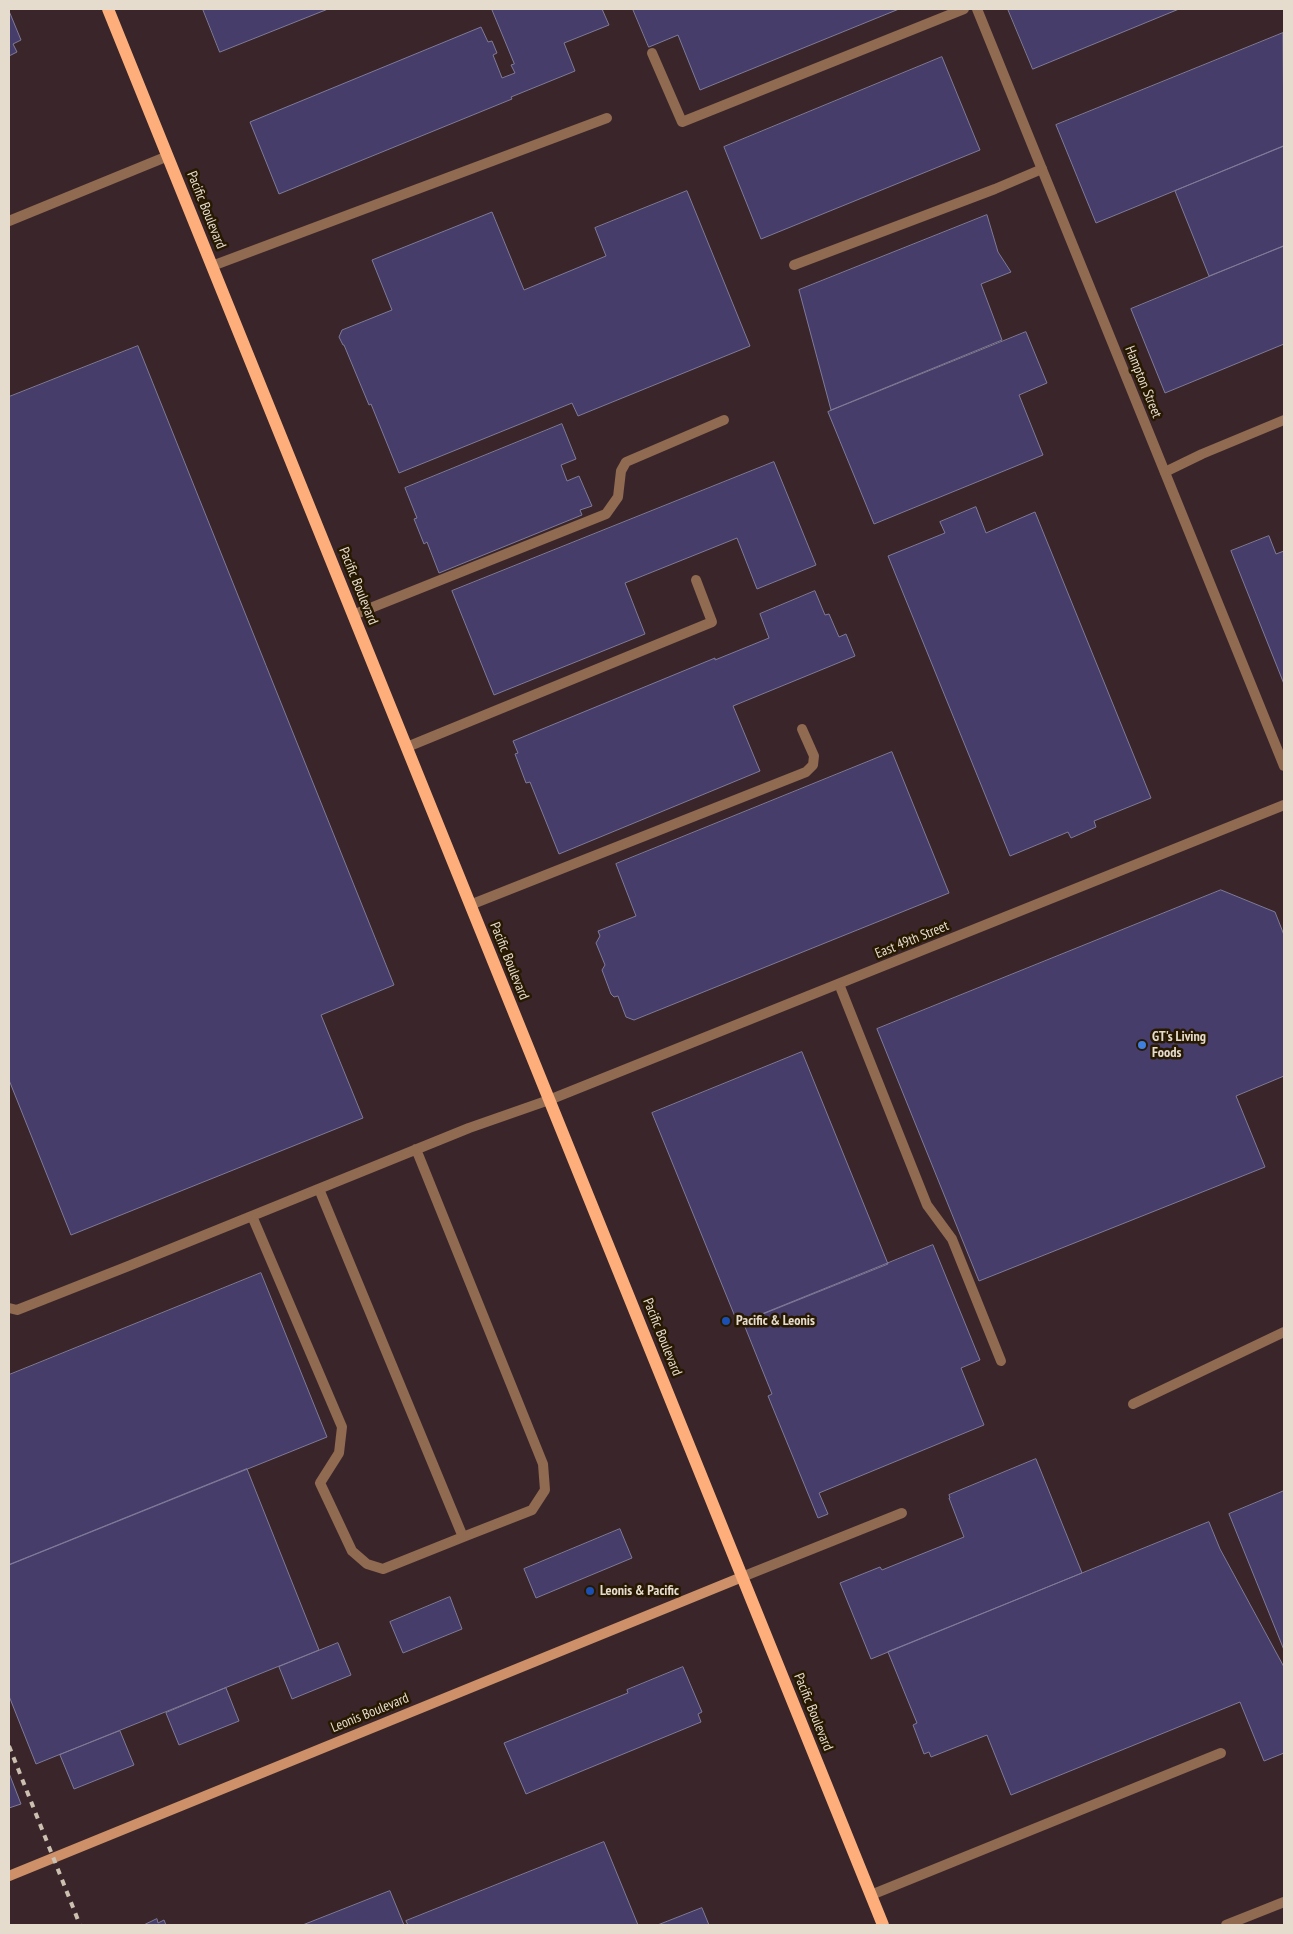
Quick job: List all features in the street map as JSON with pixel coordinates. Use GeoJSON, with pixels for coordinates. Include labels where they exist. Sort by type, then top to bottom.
{"type":"FeatureCollection","features":[{"type":"Feature","properties":{"kind":"main road","name":"Pacific Boulevard"},"geometry":{"type":"LineString","coordinates":[[108,9],[883,1925]]}},
{"type":"Feature","properties":{"kind":"main road","name":"Leonis Boulevard"},"geometry":{"type":"LineString","coordinates":[[9,1876],[742,1577]]}},
{"type":"Feature","properties":{"kind":"street"},"geometry":{"type":"LineString","coordinates":[[652,53],[682,122],[964,9]]}},
{"type":"Feature","properties":{"kind":"street","name":"Hampton Street"},"geometry":{"type":"LineString","coordinates":[[977,9],[1284,766]]}},
{"type":"Feature","properties":{"kind":"street"},"geometry":{"type":"LineString","coordinates":[[212,266],[607,118]]}},
{"type":"Feature","properties":{"kind":"street"},"geometry":{"type":"LineString","coordinates":[[9,221],[168,156]]}},
{"type":"Feature","properties":{"kind":"street"},"geometry":{"type":"LineString","coordinates":[[794,264],[995,189],[1042,169]]}},
{"type":"Feature","properties":{"kind":"street"},"geometry":{"type":"LineString","coordinates":[[353,615],[606,514],[618,498],[621,471],[626,462],[724,420]]}},
{"type":"Feature","properties":{"kind":"street"},"geometry":{"type":"LineString","coordinates":[[1165,472],[1202,454],[1284,420]]}},
{"type":"Feature","properties":{"kind":"street"},"geometry":{"type":"LineString","coordinates":[[406,747],[712,622],[696,580]]}},
{"type":"Feature","properties":{"kind":"street"},"geometry":{"type":"LineString","coordinates":[[470,905],[806,772],[813,766],[814,756],[802,728]]}},
{"type":"Feature","properties":{"kind":"street","name":"East 49th Street"},"geometry":{"type":"LineString","coordinates":[[9,1308],[17,1310],[469,1128],[549,1100],[1284,805]]}},
{"type":"Feature","properties":{"kind":"street"},"geometry":{"type":"LineString","coordinates":[[839,984],[928,1205],[952,1239],[1000,1361]]}},
{"type":"Feature","properties":{"kind":"street"},"geometry":{"type":"LineString","coordinates":[[252,1216],[342,1427],[339,1453],[320,1483],[352,1551],[367,1564],[383,1569],[532,1510],[545,1490],[543,1464],[416,1149]]}},
{"type":"Feature","properties":{"kind":"street"},"geometry":{"type":"LineString","coordinates":[[319,1189],[463,1537]]}},
{"type":"Feature","properties":{"kind":"street"},"geometry":{"type":"LineString","coordinates":[[1133,1404],[1284,1332]]}},
{"type":"Feature","properties":{"kind":"street"},"geometry":{"type":"LineString","coordinates":[[742,1577],[902,1513]]}},
{"type":"Feature","properties":{"kind":"street"},"geometry":{"type":"LineString","coordinates":[[871,1895],[1221,1753]]}},
{"type":"Feature","properties":{"kind":"street"},"geometry":{"type":"LineString","coordinates":[[1226,1925],[1284,1902]]}},
{"type":"Feature","properties":{"kind":"shaded area"},"geometry":{"type":"Polygon","coordinates":[[[9,9],[1284,9],[1284,1925],[9,1925],[9,9]]]}},
{"type":"Feature","properties":{"kind":"building"},"geometry":{"type":"Polygon","coordinates":[[[203,9],[328,9],[220,52],[203,9]]]}},
{"type":"Feature","properties":{"kind":"building"},"geometry":{"type":"Polygon","coordinates":[[[492,9],[602,9],[609,25],[564,43],[575,71],[511,97],[512,99],[279,194],[250,122],[481,27],[488,42],[492,41],[497,53],[493,55],[502,78],[515,73],[511,65],[514,64],[492,9]]]}},
{"type":"Feature","properties":{"kind":"building"},"geometry":{"type":"Polygon","coordinates":[[[633,9],[899,9],[700,90],[678,35],[649,47],[633,9]]]}},
{"type":"Feature","properties":{"kind":"building"},"geometry":{"type":"Polygon","coordinates":[[[1008,9],[1179,9],[1033,69],[1008,9]]]}},
{"type":"Feature","properties":{"kind":"building"},"geometry":{"type":"Polygon","coordinates":[[[9,11],[21,40],[13,44],[17,52],[9,56],[9,11]]]}},
{"type":"Feature","properties":{"kind":"building"},"geometry":{"type":"Polygon","coordinates":[[[1283,33],[1284,146],[1096,223],[1056,125],[1283,33]]]}},
{"type":"Feature","properties":{"kind":"building"},"geometry":{"type":"Polygon","coordinates":[[[942,57],[980,150],[761,239],[724,147],[942,57]]]}},
{"type":"Feature","properties":{"kind":"building"},"geometry":{"type":"Polygon","coordinates":[[[1284,146],[1284,246],[1209,276],[1175,191],[1284,146]]]}},
{"type":"Feature","properties":{"kind":"building"},"geometry":{"type":"Polygon","coordinates":[[[687,191],[750,346],[578,416],[572,403],[399,473],[371,404],[369,405],[339,337],[342,330],[392,310],[372,260],[492,212],[524,290],[606,256],[595,228],[687,191]]]}},
{"type":"Feature","properties":{"kind":"building"},"geometry":{"type":"Polygon","coordinates":[[[987,215],[998,252],[1011,272],[981,284],[1002,340],[831,410],[799,290],[987,215]]]}},
{"type":"Feature","properties":{"kind":"building"},"geometry":{"type":"Polygon","coordinates":[[[1284,246],[1284,344],[1165,393],[1131,309],[1284,246]]]}},
{"type":"Feature","properties":{"kind":"building"},"geometry":{"type":"Polygon","coordinates":[[[1026,332],[1047,383],[1019,395],[1043,455],[874,524],[828,412],[1026,332]]]}},
{"type":"Feature","properties":{"kind":"building"},"geometry":{"type":"Polygon","coordinates":[[[138,346],[394,985],[321,1015],[363,1118],[71,1235],[9,1080],[9,397],[138,346]]]}},
{"type":"Feature","properties":{"kind":"building"},"geometry":{"type":"Polygon","coordinates":[[[562,424],[576,459],[561,465],[567,481],[579,476],[592,506],[580,510],[582,515],[439,573],[427,542],[424,544],[414,519],[417,518],[405,488],[562,424]]]}},
{"type":"Feature","properties":{"kind":"building"},"geometry":{"type":"Polygon","coordinates":[[[774,462],[816,565],[757,589],[737,538],[625,583],[645,634],[494,695],[452,591],[774,462]]]}},
{"type":"Feature","properties":{"kind":"building"},"geometry":{"type":"Polygon","coordinates":[[[976,507],[986,533],[1035,512],[1151,798],[1094,821],[1096,827],[1071,838],[1068,832],[1010,856],[888,556],[945,533],[940,522],[976,507]]]}},
{"type":"Feature","properties":{"kind":"building"},"geometry":{"type":"Polygon","coordinates":[[[1269,536],[1276,554],[1284,551],[1284,684],[1231,551],[1269,536]]]}},
{"type":"Feature","properties":{"kind":"building"},"geometry":{"type":"Polygon","coordinates":[[[815,591],[825,615],[829,614],[839,637],[846,634],[855,656],[733,706],[760,771],[559,854],[530,782],[526,783],[515,754],[518,753],[513,741],[715,658],[715,660],[769,638],[760,614],[815,591]]]}},
{"type":"Feature","properties":{"kind":"building"},"geometry":{"type":"Polygon","coordinates":[[[892,752],[949,893],[634,1020],[626,1017],[618,996],[614,997],[611,994],[602,970],[605,965],[596,943],[600,936],[598,931],[636,916],[616,864],[892,752]]]}},
{"type":"Feature","properties":{"kind":"building"},"geometry":{"type":"Polygon","coordinates":[[[1221,890],[1275,912],[1284,935],[1284,1076],[1236,1096],[1265,1167],[979,1281],[877,1029],[1221,890]]]}},
{"type":"Feature","properties":{"kind":"building"},"geometry":{"type":"Polygon","coordinates":[[[802,1052],[888,1264],[738,1324],[652,1113],[802,1052]]]}},
{"type":"Feature","properties":{"kind":"building"},"geometry":{"type":"Polygon","coordinates":[[[933,1245],[980,1360],[961,1368],[984,1425],[819,1493],[828,1514],[818,1518],[768,1396],[772,1394],[743,1322],[933,1245]]]}},
{"type":"Feature","properties":{"kind":"building"},"geometry":{"type":"Polygon","coordinates":[[[261,1273],[327,1437],[9,1565],[9,1375],[261,1273]]]}},
{"type":"Feature","properties":{"kind":"building"},"geometry":{"type":"Polygon","coordinates":[[[1036,1459],[1082,1573],[871,1659],[840,1583],[880,1567],[882,1570],[964,1537],[949,1495],[1036,1459]]]}},
{"type":"Feature","properties":{"kind":"building"},"geometry":{"type":"Polygon","coordinates":[[[247,1469],[319,1650],[36,1764],[9,1696],[9,1565],[247,1469]]]}},
{"type":"Feature","properties":{"kind":"building"},"geometry":{"type":"Polygon","coordinates":[[[1284,1491],[1284,1650],[1229,1514],[1284,1491]]]}},
{"type":"Feature","properties":{"kind":"building"},"geometry":{"type":"Polygon","coordinates":[[[1209,1522],[1220,1549],[1284,1667],[1284,1753],[1264,1761],[1240,1702],[1011,1795],[987,1735],[931,1757],[929,1752],[924,1754],[913,1725],[917,1723],[888,1652],[1209,1522]]]}},
{"type":"Feature","properties":{"kind":"building"},"geometry":{"type":"Polygon","coordinates":[[[620,1529],[632,1558],[536,1598],[524,1569],[620,1529]]]}},
{"type":"Feature","properties":{"kind":"building"},"geometry":{"type":"Polygon","coordinates":[[[450,1597],[462,1629],[403,1653],[390,1622],[450,1597]]]}},
{"type":"Feature","properties":{"kind":"building"},"geometry":{"type":"Polygon","coordinates":[[[338,1643],[351,1675],[292,1699],[279,1667],[338,1643]]]}},
{"type":"Feature","properties":{"kind":"building"},"geometry":{"type":"Polygon","coordinates":[[[683,1667],[702,1712],[698,1714],[701,1722],[526,1794],[504,1743],[628,1693],[627,1690],[683,1667]]]}},
{"type":"Feature","properties":{"kind":"building"},"geometry":{"type":"Polygon","coordinates":[[[226,1688],[239,1721],[179,1745],[166,1713],[226,1688]]]}},
{"type":"Feature","properties":{"kind":"building"},"geometry":{"type":"Polygon","coordinates":[[[120,1731],[134,1765],[74,1789],[60,1755],[120,1731]]]}},
{"type":"Feature","properties":{"kind":"building"},"geometry":{"type":"Polygon","coordinates":[[[9,1773],[21,1804],[9,1808],[9,1773]]]}},
{"type":"Feature","properties":{"kind":"building"},"geometry":{"type":"Polygon","coordinates":[[[604,1842],[638,1925],[408,1925],[406,1921],[604,1842]]]}},
{"type":"Feature","properties":{"kind":"building"},"geometry":{"type":"Polygon","coordinates":[[[390,1891],[404,1925],[303,1925],[390,1891]]]}},
{"type":"Feature","properties":{"kind":"building"},"geometry":{"type":"Polygon","coordinates":[[[702,1908],[709,1925],[658,1925],[702,1908]]]}},
{"type":"Feature","properties":{"kind":"building"},"geometry":{"type":"Polygon","coordinates":[[[157,1919],[158,1923],[164,1920],[166,1925],[144,1925],[157,1919]]]}},
{"type":"Feature","properties":{"kind":"railway"},"geometry":{"type":"LineString","coordinates":[[9,1746],[80,1925]]}},
{"type":"Feature","properties":{"kind":"place","name":"GT's Living Foods"},"geometry":{"type":"Point","coordinates":[1142,1045]}},
{"type":"Feature","properties":{"kind":"place","name":"Pacific & Leonis"},"geometry":{"type":"Point","coordinates":[726,1321]}},
{"type":"Feature","properties":{"kind":"place","name":"Leonis & Pacific"},"geometry":{"type":"Point","coordinates":[590,1591]}}]}
